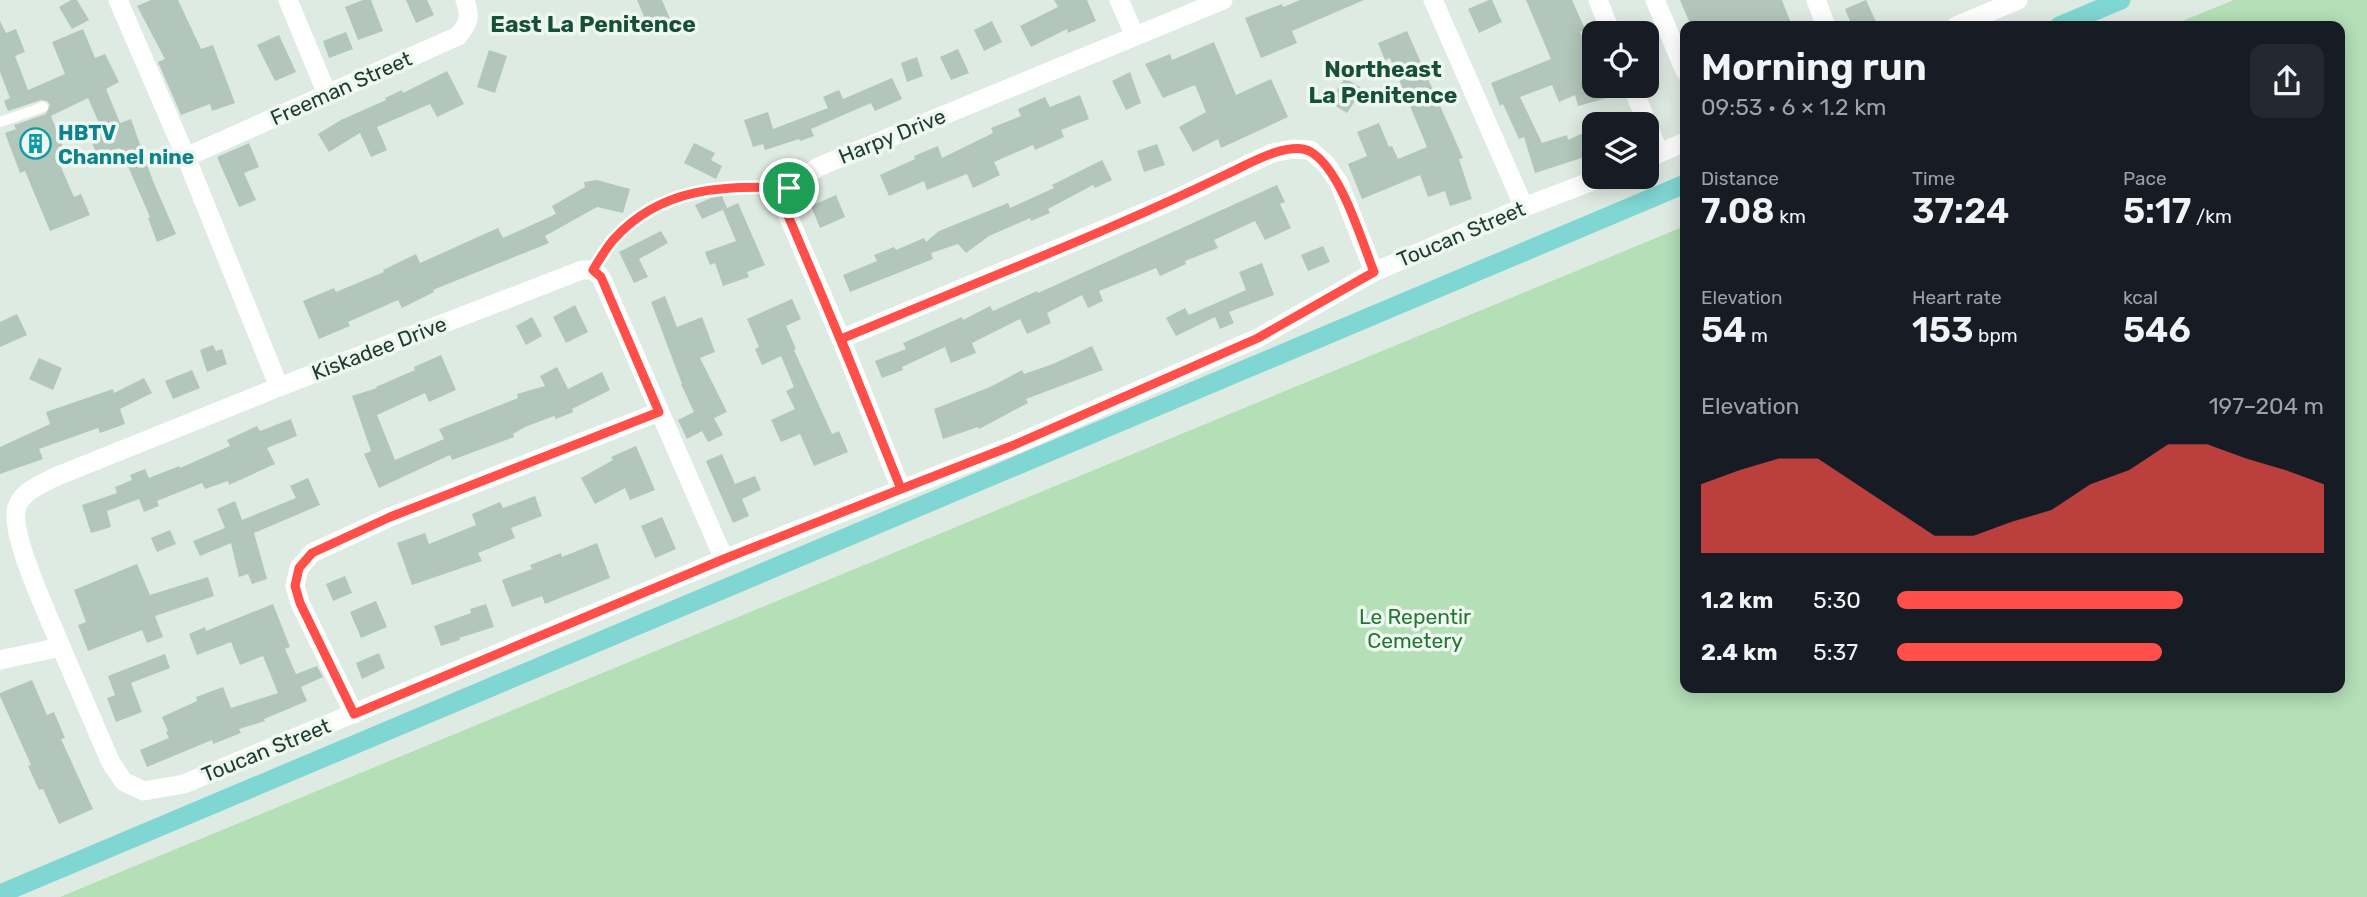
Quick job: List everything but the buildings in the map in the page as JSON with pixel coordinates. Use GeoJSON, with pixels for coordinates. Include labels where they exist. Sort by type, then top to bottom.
{"type":"FeatureCollection","features":[{"type":"Feature","properties":{"kind":"street"},"geometry":{"type":"LineString","coordinates":[[118,0],[187,157],[279,387]]}},
{"type":"Feature","properties":{"kind":"street"},"geometry":{"type":"LineString","coordinates":[[288,0],[327,94]]}},
{"type":"Feature","properties":{"kind":"street","name":"Freeman Street"},"geometry":{"type":"LineString","coordinates":[[187,157],[458,36],[467,26],[470,15],[466,0]]}},
{"type":"Feature","properties":{"kind":"street"},"geometry":{"type":"LineString","coordinates":[[1119,0],[1135,36]]}},
{"type":"Feature","properties":{"kind":"street","name":"Harpy Drive"},"geometry":{"type":"LineString","coordinates":[[789,188],[818,167],[1223,0]]}},
{"type":"Feature","properties":{"kind":"street"},"geometry":{"type":"LineString","coordinates":[[1433,0],[1524,206]]}},
{"type":"Feature","properties":{"kind":"street"},"geometry":{"type":"LineString","coordinates":[[1598,0],[1606,21]]}},
{"type":"Feature","properties":{"kind":"street"},"geometry":{"type":"LineString","coordinates":[[1655,0],[1680,59]]}},
{"type":"Feature","properties":{"kind":"street"},"geometry":{"type":"LineString","coordinates":[[1816,0],[1824,21]]}},
{"type":"Feature","properties":{"kind":"street"},"geometry":{"type":"LineString","coordinates":[[1968,21],[2018,0]]}},
{"type":"Feature","properties":{"kind":"street"},"geometry":{"type":"LineString","coordinates":[[1659,153],[1680,144]]}},
{"type":"Feature","properties":{"kind":"street"},"geometry":{"type":"LineString","coordinates":[[841,339],[1167,203],[1272,153],[1293,149],[1310,150],[1326,164],[1339,183],[1374,272]]}},
{"type":"Feature","properties":{"kind":"street","name":"Toucan Street"},"geometry":{"type":"LineString","coordinates":[[61,647],[111,763],[124,782],[144,791],[184,784],[724,559],[1014,445],[1258,338],[1374,272],[1524,206],[1582,185]]}},
{"type":"Feature","properties":{"kind":"street"},"geometry":{"type":"LineString","coordinates":[[789,188],[783,204],[901,489]]}},
{"type":"Feature","properties":{"kind":"street","name":"Kiskadee Drive"},"geometry":{"type":"LineString","coordinates":[[61,647],[22,549],[15,522],[16,507],[23,496],[55,477],[279,387],[582,270],[593,270]]}},
{"type":"Feature","properties":{"kind":"street"},"geometry":{"type":"LineString","coordinates":[[593,270],[601,277],[724,559]]}},
{"type":"Feature","properties":{"kind":"street"},"geometry":{"type":"LineString","coordinates":[[354,714],[300,603],[295,586],[299,568],[312,553],[390,517],[659,412]]}},
{"type":"Feature","properties":{"kind":"street"},"geometry":{"type":"LineString","coordinates":[[0,660],[61,647]]}},
{"type":"Feature","properties":{"kind":"lane"},"geometry":{"type":"LineString","coordinates":[[0,122],[43,107]]}},
{"type":"Feature","properties":{"kind":"lane"},"geometry":{"type":"LineString","coordinates":[[593,270],[614,239],[640,217],[668,199],[692,192],[746,186],[789,188]]}},
{"type":"Feature","properties":{"kind":"green space","name":"Le Repentir Cemetery"},"geometry":{"type":"Polygon","coordinates":[[[2234,0],[2367,0],[2367,897],[60,897],[1680,228],[1680,693],[2345,693],[2345,21],[2182,21],[2234,0]]]}},
{"type":"Feature","properties":{"kind":"waterway"},"geometry":{"type":"LineString","coordinates":[[2071,21],[2121,0]]}},
{"type":"Feature","properties":{"kind":"waterway"},"geometry":{"type":"LineString","coordinates":[[0,894],[1680,186]]}},
{"type":"Feature","properties":{"kind":"place","name":"HBTV Channel nine"},"geometry":{"type":"Point","coordinates":[35,144]}},
{"type":"Feature","properties":{"kind":"district","name":"East La Penitence"},"geometry":{"type":"Point","coordinates":[593,24]}},
{"type":"Feature","properties":{"kind":"district","name":"Northeast La Penitence"},"geometry":{"type":"Point","coordinates":[1383,82]}},
{"type":"Feature","properties":{"kind":"route"},"geometry":{"type":"LineString","coordinates":[[789,188],[746,186],[692,192],[668,199],[640,217],[614,239],[593,270],[601,277],[659,412],[390,517],[312,553],[299,568],[295,586],[300,603],[354,714],[724,559],[901,489],[841,339],[1167,203],[1272,153],[1293,149],[1310,150],[1326,164],[1339,183],[1374,272],[1258,338],[1014,445],[901,489],[783,204],[789,188]]}}]}
